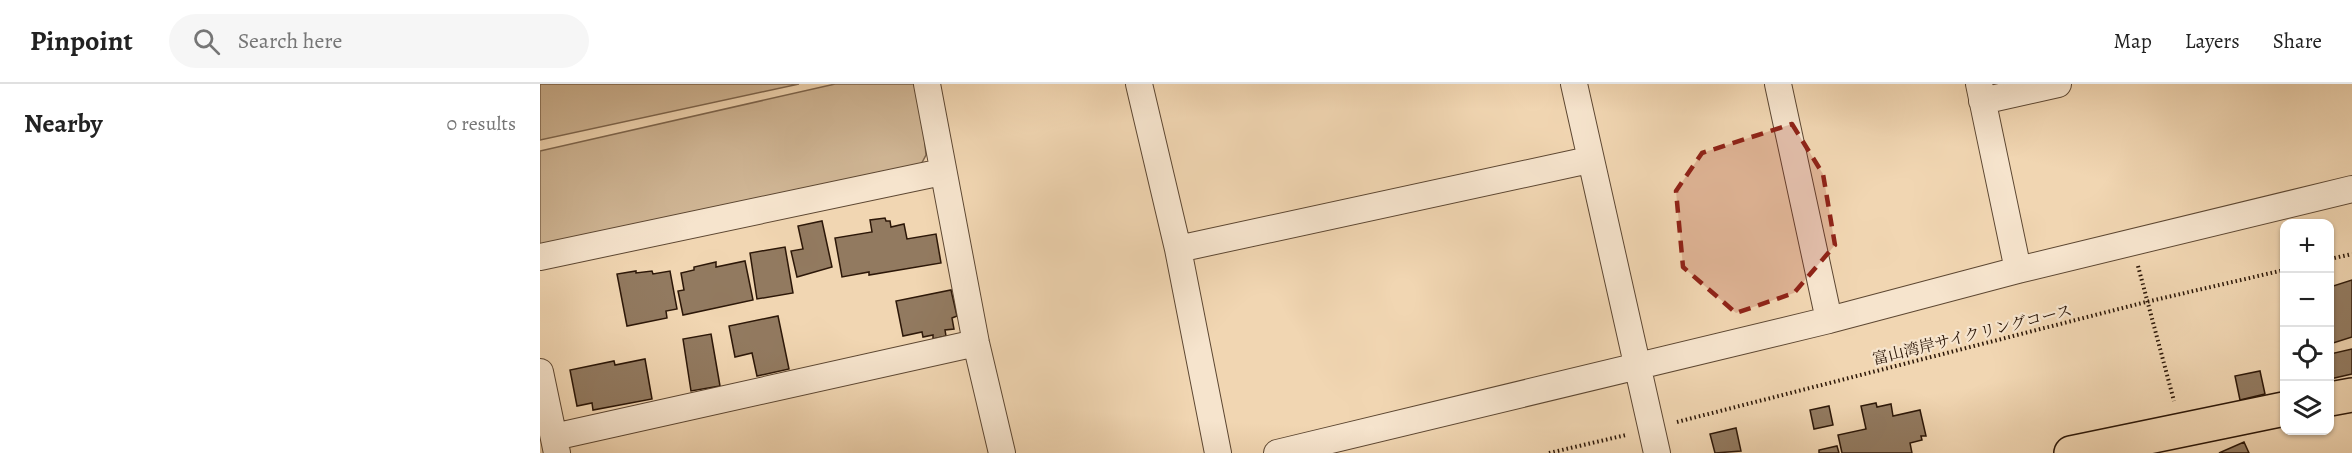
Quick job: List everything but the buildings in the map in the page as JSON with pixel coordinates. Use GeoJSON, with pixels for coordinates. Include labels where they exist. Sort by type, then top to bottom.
{"type":"FeatureCollection","features":[{"type":"Feature","properties":{"kind":"highway"},"geometry":{"type":"LineString","coordinates":[[2334,398],[2352,394]]}},
{"type":"Feature","properties":{"kind":"highway"},"geometry":{"type":"LineString","coordinates":[[2071,453],[2280,410]]}},
{"type":"Feature","properties":{"kind":"street"},"geometry":{"type":"LineString","coordinates":[[927,84],[976,343],[1002,453]]}},
{"type":"Feature","properties":{"kind":"street"},"geometry":{"type":"LineString","coordinates":[[1139,84],[1178,249],[1218,453]]}},
{"type":"Feature","properties":{"kind":"street"},"geometry":{"type":"LineString","coordinates":[[1574,84],[1589,160],[1657,453]]}},
{"type":"Feature","properties":{"kind":"street"},"geometry":{"type":"LineString","coordinates":[[1778,84],[1828,320]]}},
{"type":"Feature","properties":{"kind":"street"},"geometry":{"type":"LineString","coordinates":[[2018,270],[1981,92],[2058,84]]}},
{"type":"Feature","properties":{"kind":"street"},"geometry":{"type":"LineString","coordinates":[[1178,249],[1589,160]]}},
{"type":"Feature","properties":{"kind":"street"},"geometry":{"type":"LineString","coordinates":[[540,257],[942,172]]}},
{"type":"Feature","properties":{"kind":"street"},"geometry":{"type":"LineString","coordinates":[[1277,453],[1641,381],[1828,320],[2018,270],[2352,189]]}},
{"type":"Feature","properties":{"kind":"street"},"geometry":{"type":"LineString","coordinates":[[540,372],[555,445],[976,343]]}},
{"type":"Feature","properties":{"kind":"path"},"geometry":{"type":"LineString","coordinates":[[2334,258],[2352,254]]}},
{"type":"Feature","properties":{"kind":"path","name":"富山湾岸サイクリングコース"},"geometry":{"type":"LineString","coordinates":[[1666,425],[2146,302],[2280,271]]}},
{"type":"Feature","properties":{"kind":"path"},"geometry":{"type":"LineString","coordinates":[[2141,277],[2182,430]]}},
{"type":"Feature","properties":{"kind":"path"},"geometry":{"type":"LineString","coordinates":[[1549,453],[1626,435]]}},
{"type":"Feature","properties":{"kind":"highlighted area"},"geometry":{"type":"Polygon","coordinates":[[[1792,124],[1823,174],[1835,245],[1794,293],[1736,313],[1683,267],[1676,191],[1702,153],[1792,124]]]}},
{"type":"Feature","properties":{"kind":"shaded area"},"geometry":{"type":"Polygon","coordinates":[[[540,84],[799,84],[540,140],[540,84]]]}},
{"type":"Feature","properties":{"kind":"shaded area"},"geometry":{"type":"Polygon","coordinates":[[[835,84],[914,84],[923,122],[926,155],[919,168],[540,245],[540,151],[835,84]]]}}]}
